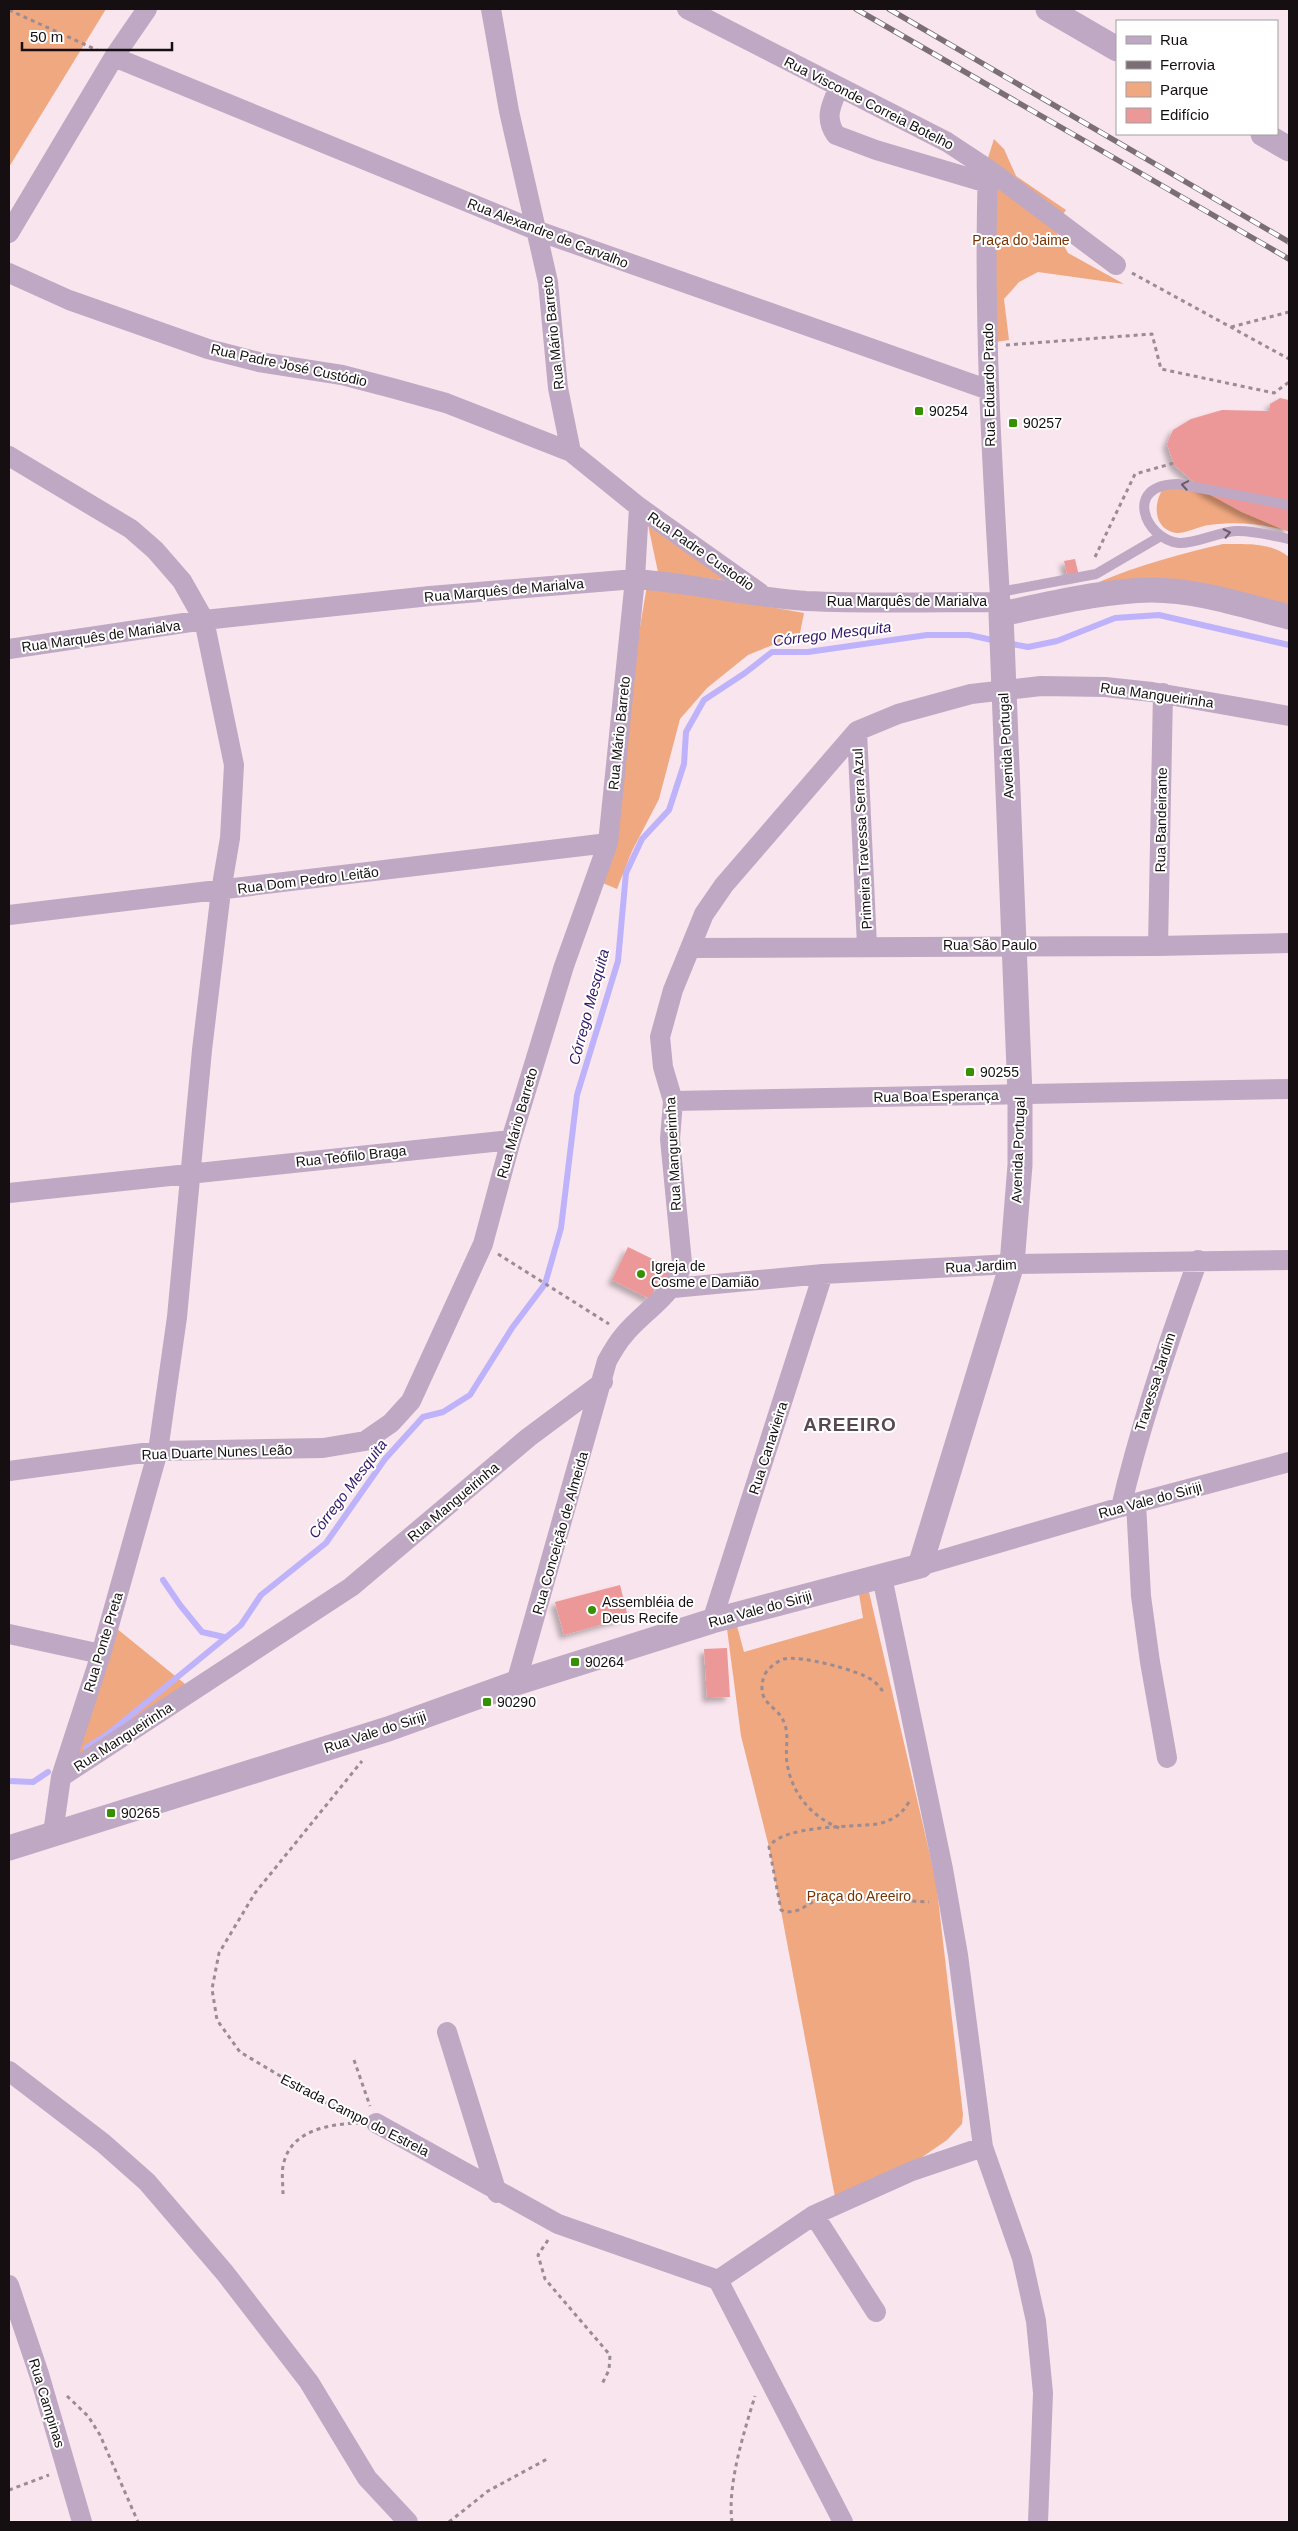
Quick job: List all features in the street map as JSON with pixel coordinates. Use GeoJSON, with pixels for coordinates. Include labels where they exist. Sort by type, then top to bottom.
{"type":"FeatureCollection","features":[{"type":"Feature","properties":{"kind":"street"},"geometry":{"type":"LineString","coordinates":[[9,233],[114,57],[147,9]]}},
{"type":"Feature","properties":{"kind":"street","name":"Rua Mário Barreto"},"geometry":{"type":"LineString","coordinates":[[491,9],[509,111],[538,231],[548,282],[558,388],[571,452]]}},
{"type":"Feature","properties":{"kind":"street","name":"Rua Visconde Correia Botelho"},"geometry":{"type":"LineString","coordinates":[[687,9],[940,138],[988,176],[1116,265]]}},
{"type":"Feature","properties":{"kind":"street"},"geometry":{"type":"LineString","coordinates":[[1048,9],[1116,48]]}},
{"type":"Feature","properties":{"kind":"street","name":"Rua Alexandre de Carvalho"},"geometry":{"type":"LineString","coordinates":[[114,57],[538,231],[989,390]]}},
{"type":"Feature","properties":{"kind":"street"},"geometry":{"type":"LineString","coordinates":[[839,87],[829,110],[828,119],[836,135],[876,150],[988,176]]}},
{"type":"Feature","properties":{"kind":"street"},"geometry":{"type":"LineString","coordinates":[[1265,135],[1289,149]]}},
{"type":"Feature","properties":{"kind":"street","name":"Rua Eduardo Prado"},"geometry":{"type":"LineString","coordinates":[[988,176],[986,249],[989,390],[1001,621]]}},
{"type":"Feature","properties":{"kind":"street","name":"Rua Padre José Custódio"},"geometry":{"type":"LineString","coordinates":[[9,273],[69,300],[208,349],[259,362],[342,375],[446,403],[571,452]]}},
{"type":"Feature","properties":{"kind":"street"},"geometry":{"type":"LineString","coordinates":[[571,452],[639,507]]}},
{"type":"Feature","properties":{"kind":"street"},"geometry":{"type":"LineString","coordinates":[[9,456],[131,528],[156,550],[182,581],[204,620],[234,765],[230,838],[221,891],[202,1050],[177,1317],[158,1451]]}},
{"type":"Feature","properties":{"kind":"street","name":"Rua Mário Barreto"},"geometry":{"type":"LineString","coordinates":[[365,1441],[391,1423],[412,1401],[483,1244],[511,1140],[564,966],[608,843],[635,579],[639,507]]}},
{"type":"Feature","properties":{"kind":"street","name":"Rua Padre Custodio"},"geometry":{"type":"LineString","coordinates":[[639,507],[763,595]]}},
{"type":"Feature","properties":{"kind":"street","name":"Rua Marquês de Marialva"},"geometry":{"type":"LineString","coordinates":[[9,649],[204,620],[430,596],[635,579],[667,581],[804,601],[856,602],[1001,621]]}},
{"type":"Feature","properties":{"kind":"street"},"geometry":{"type":"LineString","coordinates":[[1001,621],[1096,595],[1153,590],[1209,597],[1289,617]]}},
{"type":"Feature","properties":{"kind":"street","name":"Avenida Portugal"},"geometry":{"type":"LineString","coordinates":[[920,1566],[1012,1264],[1020,1165],[1020,1095],[1001,621]]}},
{"type":"Feature","properties":{"kind":"street","name":"Rua Mangueirinha"},"geometry":{"type":"LineString","coordinates":[[61,1777],[352,1587],[529,1438],[603,1382],[607,1362],[624,1334],[673,1288],[682,1263],[671,1148],[673,1101],[663,1067],[660,1037],[673,990],[704,914],[724,885],[858,731],[898,714],[971,694],[1003,688],[1041,686],[1105,687],[1163,693],[1289,716]]}},
{"type":"Feature","properties":{"kind":"street","name":"Rua Bandeirante"},"geometry":{"type":"LineString","coordinates":[[1158,946],[1163,693]]}},
{"type":"Feature","properties":{"kind":"street","name":"Primeira Travessa Serra Azul"},"geometry":{"type":"LineString","coordinates":[[858,731],[867,946]]}},
{"type":"Feature","properties":{"kind":"street","name":"Rua Dom Pedro Leitão"},"geometry":{"type":"LineString","coordinates":[[9,915],[608,843]]}},
{"type":"Feature","properties":{"kind":"street","name":"Rua São Paulo"},"geometry":{"type":"LineString","coordinates":[[691,948],[1015,945],[1158,946],[1289,943]]}},
{"type":"Feature","properties":{"kind":"street","name":"Rua Boa Esperança"},"geometry":{"type":"LineString","coordinates":[[673,1101],[1289,1089]]}},
{"type":"Feature","properties":{"kind":"street","name":"Rua Teófilo Braga"},"geometry":{"type":"LineString","coordinates":[[9,1194],[191,1172],[511,1140]]}},
{"type":"Feature","properties":{"kind":"street","name":"Travessa Jardim"},"geometry":{"type":"LineString","coordinates":[[1167,1758],[1150,1662],[1128,1505],[1136,1442],[1159,1366],[1198,1260]]}},
{"type":"Feature","properties":{"kind":"street","name":"Rua Jardim"},"geometry":{"type":"LineString","coordinates":[[673,1288],[823,1274],[1012,1264],[1289,1260]]}},
{"type":"Feature","properties":{"kind":"street","name":"Rua Canavieira"},"geometry":{"type":"LineString","coordinates":[[712,1621],[823,1274]]}},
{"type":"Feature","properties":{"kind":"street","name":"Rua Conceição de Almeida"},"geometry":{"type":"LineString","coordinates":[[516,1683],[603,1382]]}},
{"type":"Feature","properties":{"kind":"street","name":"Rua Duarte Nunes Leão"},"geometry":{"type":"LineString","coordinates":[[9,1471],[158,1451],[323,1448],[365,1441]]}},
{"type":"Feature","properties":{"kind":"street","name":"Rua Ponte Preta"},"geometry":{"type":"LineString","coordinates":[[53,1833],[61,1777],[101,1654],[158,1451]]}},
{"type":"Feature","properties":{"kind":"street","name":"Rua Vale do Siriji"},"geometry":{"type":"LineString","coordinates":[[9,1848],[388,1729],[516,1683],[712,1621],[882,1577],[1128,1505],[1289,1462]]}},
{"type":"Feature","properties":{"kind":"street"},"geometry":{"type":"LineString","coordinates":[[882,1577],[943,1870],[956,1945],[983,2147],[1022,2258],[1036,2321],[1043,2392],[1038,2522]]}},
{"type":"Feature","properties":{"kind":"street"},"geometry":{"type":"LineString","coordinates":[[9,1634],[101,1654]]}},
{"type":"Feature","properties":{"kind":"street"},"geometry":{"type":"LineString","coordinates":[[447,2032],[497,2193]]}},
{"type":"Feature","properties":{"kind":"street"},"geometry":{"type":"LineString","coordinates":[[9,2072],[102,2143],[147,2182],[225,2273],[310,2382],[366,2478],[408,2522]]}},
{"type":"Feature","properties":{"kind":"street","name":"Estrada Campo do Estrela"},"geometry":{"type":"LineString","coordinates":[[376,2123],[497,2193],[558,2224],[718,2280]]}},
{"type":"Feature","properties":{"kind":"street"},"geometry":{"type":"LineString","coordinates":[[843,2522],[718,2280],[814,2215],[912,2171],[983,2147]]}},
{"type":"Feature","properties":{"kind":"street"},"geometry":{"type":"LineString","coordinates":[[814,2215],[876,2312]]}},
{"type":"Feature","properties":{"kind":"street","name":"Rua Campinas"},"geometry":{"type":"LineString","coordinates":[[9,2285],[39,2374],[82,2522]]}},
{"type":"Feature","properties":{"kind":"lane"},"geometry":{"type":"LineString","coordinates":[[1289,504],[1178,484],[1164,484],[1154,488],[1144,501],[1148,519],[1161,536],[1179,543],[1236,531],[1289,539]]}},
{"type":"Feature","properties":{"kind":"lane"},"geometry":{"type":"LineString","coordinates":[[1001,621],[1079,577],[1096,574],[1161,536]]}},
{"type":"Feature","properties":{"kind":"path"},"geometry":{"type":"LineString","coordinates":[[9,10],[114,57]]}},
{"type":"Feature","properties":{"kind":"path"},"geometry":{"type":"LineString","coordinates":[[1116,265],[1289,359]]}},
{"type":"Feature","properties":{"kind":"path"},"geometry":{"type":"LineString","coordinates":[[1230,327],[1289,312]]}},
{"type":"Feature","properties":{"kind":"path"},"geometry":{"type":"LineString","coordinates":[[988,347],[1152,334],[1160,369],[1274,393],[1289,382]]}},
{"type":"Feature","properties":{"kind":"path"},"geometry":{"type":"LineString","coordinates":[[1079,577],[1097,553],[1135,474],[1174,463]]}},
{"type":"Feature","properties":{"kind":"path"},"geometry":{"type":"LineString","coordinates":[[483,1244],[624,1334]]}},
{"type":"Feature","properties":{"kind":"path"},"geometry":{"type":"LineString","coordinates":[[840,1828],[825,1822],[809,1809],[800,1798],[787,1761],[788,1743],[785,1724],[765,1700],[761,1689],[765,1673],[785,1658],[812,1661],[855,1671],[873,1680],[889,1698]]}},
{"type":"Feature","properties":{"kind":"path","name":"Estrada Campo do Estrela"},"geometry":{"type":"LineString","coordinates":[[364,1759],[255,1893],[219,1952],[212,1989],[217,2020],[240,2052],[324,2102],[376,2123]]}},
{"type":"Feature","properties":{"kind":"path"},"geometry":{"type":"LineString","coordinates":[[911,1799],[903,1812],[892,1820],[878,1824],[789,1833],[773,1841],[769,1848],[781,1910],[789,1913],[798,1911],[818,1900],[833,1897],[930,1902]]}},
{"type":"Feature","properties":{"kind":"path"},"geometry":{"type":"LineString","coordinates":[[283,2194],[283,2163],[291,2145],[303,2135],[336,2124],[376,2123],[354,2060]]}},
{"type":"Feature","properties":{"kind":"path"},"geometry":{"type":"LineString","coordinates":[[558,2224],[538,2255],[545,2279],[610,2354],[609,2370],[601,2386]]}},
{"type":"Feature","properties":{"kind":"path"},"geometry":{"type":"LineString","coordinates":[[732,2522],[730,2509],[741,2441],[763,2368]]}},
{"type":"Feature","properties":{"kind":"path"},"geometry":{"type":"LineString","coordinates":[[39,2374],[88,2416],[100,2435],[138,2522]]}},
{"type":"Feature","properties":{"kind":"path"},"geometry":{"type":"LineString","coordinates":[[450,2522],[488,2491],[549,2458]]}},
{"type":"Feature","properties":{"kind":"path"},"geometry":{"type":"LineString","coordinates":[[9,2490],[66,2468]]}},
{"type":"Feature","properties":{"kind":"green space"},"geometry":{"type":"Polygon","coordinates":[[[9,9],[106,9],[9,167],[9,9]]]}},
{"type":"Feature","properties":{"kind":"green space","name":"Praça do Jaime"},"geometry":{"type":"Polygon","coordinates":[[[994,139],[1004,149],[1016,176],[1066,210],[1054,228],[1068,253],[1124,284],[1038,272],[1019,282],[1004,299],[1009,340],[989,343],[984,170],[994,139]]]}},
{"type":"Feature","properties":{"kind":"green space"},"geometry":{"type":"Polygon","coordinates":[[[1183,487],[1289,512],[1289,531],[1259,525],[1230,523],[1205,526],[1180,533],[1169,531],[1163,527],[1157,516],[1159,496],[1162,490],[1183,487]]]}},
{"type":"Feature","properties":{"kind":"green space"},"geometry":{"type":"Polygon","coordinates":[[[648,525],[731,581],[658,572],[648,525]]]}},
{"type":"Feature","properties":{"kind":"green space"},"geometry":{"type":"Polygon","coordinates":[[[1223,544],[1266,546],[1289,557],[1289,608],[1099,582],[1160,560],[1223,544]]]}},
{"type":"Feature","properties":{"kind":"green space"},"geometry":{"type":"Polygon","coordinates":[[[647,585],[804,613],[798,643],[775,644],[748,655],[707,688],[680,719],[659,799],[632,851],[617,889],[598,881],[647,585]]]}},
{"type":"Feature","properties":{"kind":"green space","name":"Praça do Areeiro"},"geometry":{"type":"Polygon","coordinates":[[[869,1592],[936,1881],[963,2114],[962,2124],[947,2140],[896,2175],[835,2197],[769,1847],[741,1736],[727,1629],[737,1626],[744,1652],[863,1618],[859,1594],[869,1592]]]}},
{"type":"Feature","properties":{"kind":"green space"},"geometry":{"type":"Polygon","coordinates":[[[116,1628],[190,1688],[76,1757],[116,1628]]]}},
{"type":"Feature","properties":{"kind":"building"},"geometry":{"type":"Polygon","coordinates":[[[1280,398],[1289,400],[1289,532],[1242,512],[1207,493],[1174,465],[1167,444],[1173,430],[1191,419],[1222,410],[1270,411],[1270,404],[1280,398]]]}},
{"type":"Feature","properties":{"kind":"building"},"geometry":{"type":"Polygon","coordinates":[[[1075,559],[1079,576],[1068,578],[1064,561],[1075,559]]]}},
{"type":"Feature","properties":{"kind":"building","name":"Igreja de Cosme e Damião"},"geometry":{"type":"Polygon","coordinates":[[[628,1247],[671,1268],[663,1285],[658,1283],[650,1299],[612,1280],[628,1247]]]}},
{"type":"Feature","properties":{"kind":"building","name":"Assembléia de Deus Recife"},"geometry":{"type":"Polygon","coordinates":[[[620,1585],[628,1617],[564,1635],[555,1602],[620,1585]]]}},
{"type":"Feature","properties":{"kind":"building"},"geometry":{"type":"Polygon","coordinates":[[[727,1648],[730,1697],[707,1698],[704,1649],[727,1648]]]}},
{"type":"Feature","properties":{"kind":"waterway","name":"Córrego Mesquita"},"geometry":{"type":"LineString","coordinates":[[1007,643],[1028,647],[1057,641],[1115,618],[1159,615],[1289,645]]}},
{"type":"Feature","properties":{"kind":"waterway","name":"Córrego Mesquita"},"geometry":{"type":"LineString","coordinates":[[86,1748],[108,1734],[241,1625],[261,1595],[326,1543],[385,1459],[423,1417],[443,1412],[470,1395],[512,1328],[545,1284],[561,1228],[577,1095],[618,961],[626,873],[642,839],[669,810],[684,764],[686,732],[704,700],[745,673],[772,652],[808,652],[927,635],[969,635],[997,641]]}},
{"type":"Feature","properties":{"kind":"waterway"},"geometry":{"type":"LineString","coordinates":[[163,1580],[202,1632],[224,1637]]}},
{"type":"Feature","properties":{"kind":"waterway"},"geometry":{"type":"LineString","coordinates":[[9,1781],[33,1782],[48,1772]]}},
{"type":"Feature","properties":{"kind":"railway"},"geometry":{"type":"LineString","coordinates":[[856,9],[1289,259]]}},
{"type":"Feature","properties":{"kind":"railway"},"geometry":{"type":"LineString","coordinates":[[889,9],[1289,242]]}},
{"type":"Feature","properties":{"kind":"place","name":"90254"},"geometry":{"type":"Point","coordinates":[919,411]}},
{"type":"Feature","properties":{"kind":"place","name":"90257"},"geometry":{"type":"Point","coordinates":[1013,423]}},
{"type":"Feature","properties":{"kind":"place","name":"90255"},"geometry":{"type":"Point","coordinates":[970,1072]}},
{"type":"Feature","properties":{"kind":"place","name":"Igreja de Cosme e Damião"},"geometry":{"type":"Point","coordinates":[641,1274]}},
{"type":"Feature","properties":{"kind":"place","name":"Assembléia de Deus Recife"},"geometry":{"type":"Point","coordinates":[592,1610]}},
{"type":"Feature","properties":{"kind":"place","name":"90264"},"geometry":{"type":"Point","coordinates":[575,1662]}},
{"type":"Feature","properties":{"kind":"place","name":"90290"},"geometry":{"type":"Point","coordinates":[487,1702]}},
{"type":"Feature","properties":{"kind":"place","name":"90265"},"geometry":{"type":"Point","coordinates":[111,1813]}},
{"type":"Feature","properties":{"kind":"district","name":"AREEIRO"},"geometry":{"type":"Point","coordinates":[850,1424]}}]}
